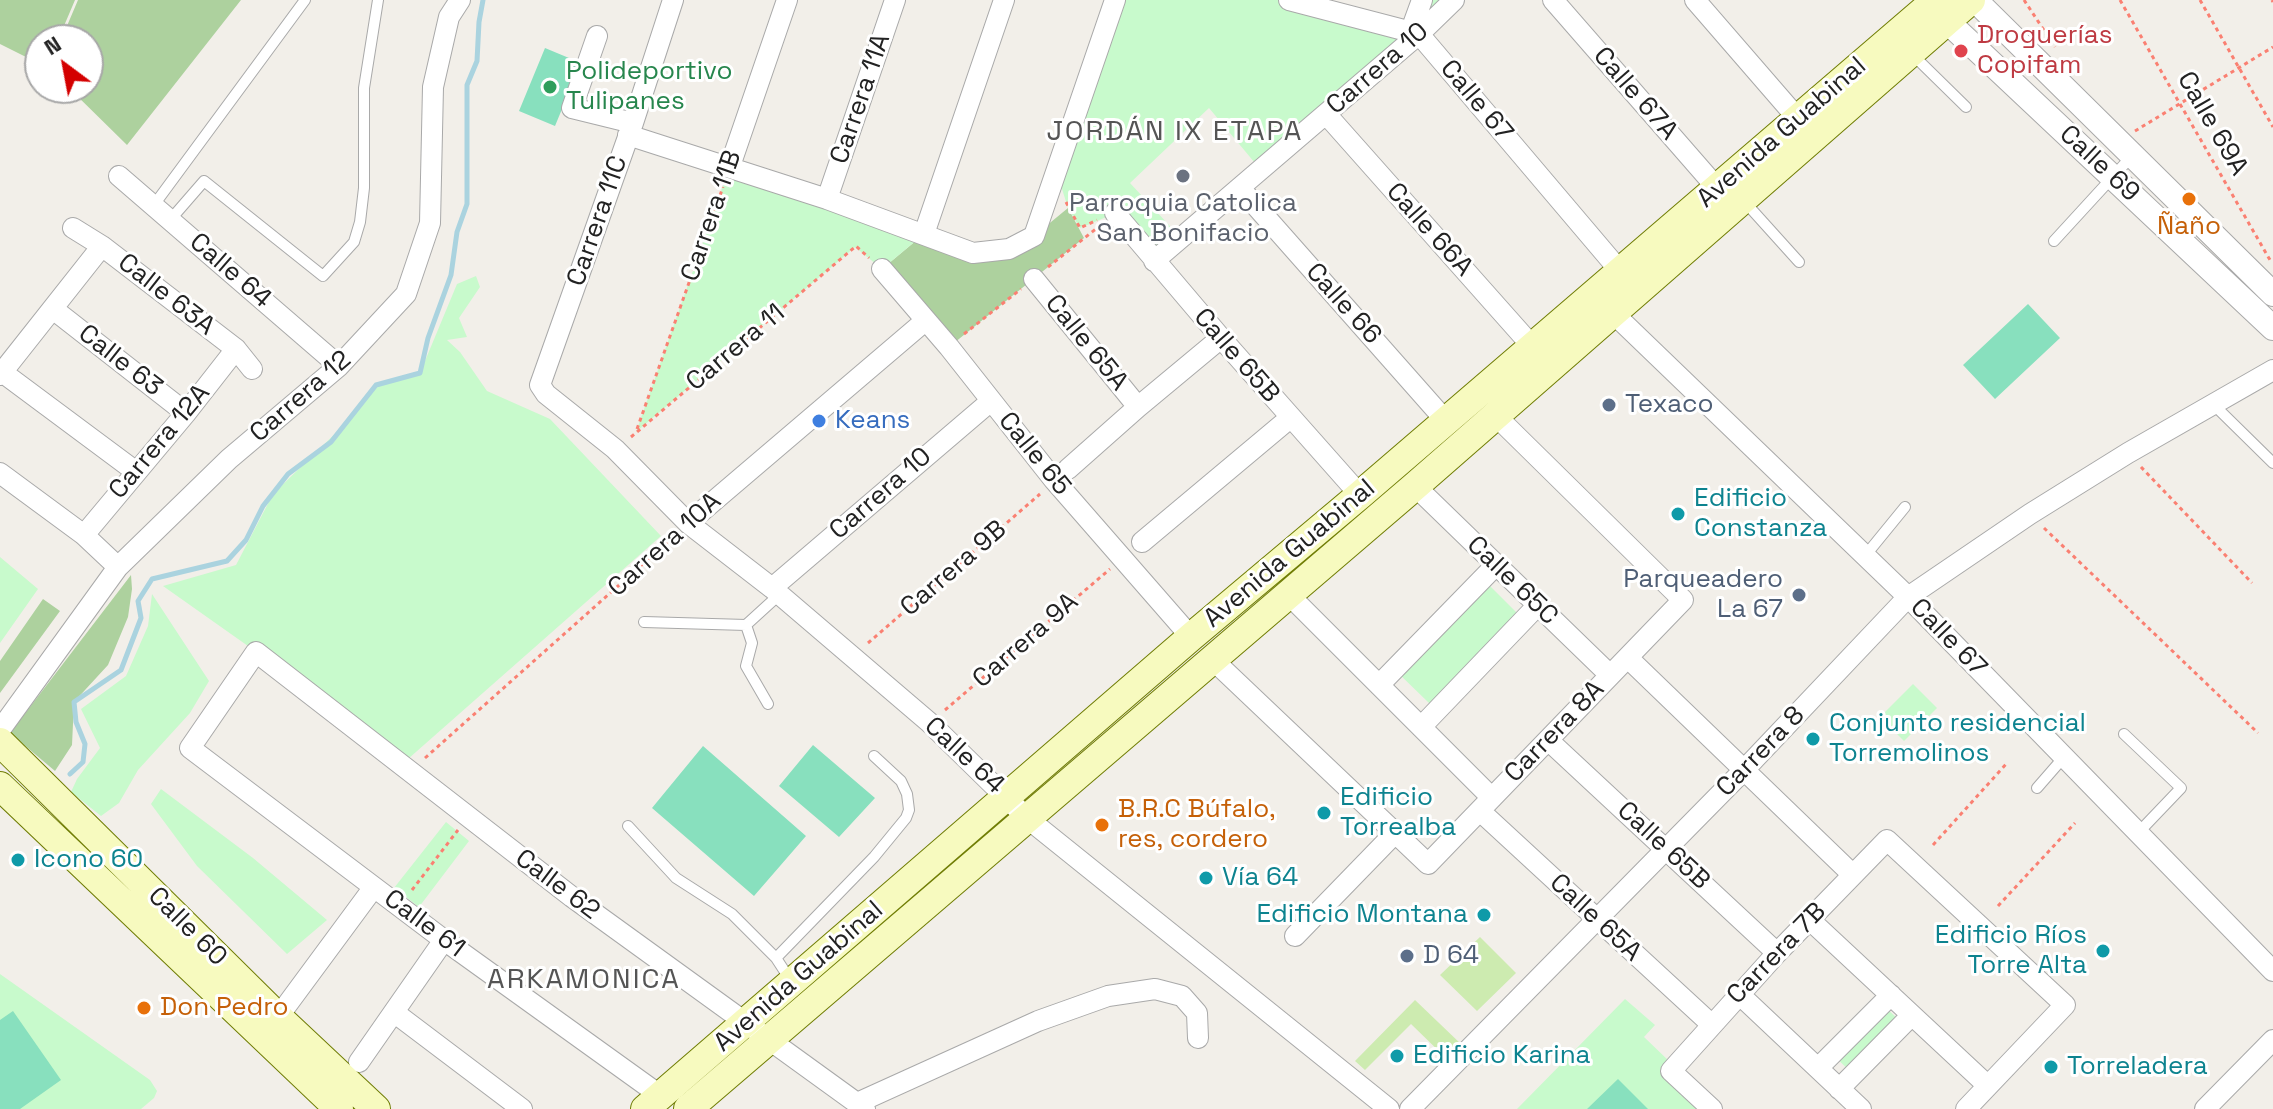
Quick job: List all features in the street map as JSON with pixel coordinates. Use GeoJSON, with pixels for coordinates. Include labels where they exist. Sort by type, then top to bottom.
{"type":"FeatureCollection","features":[{"type":"Feature","properties":{"kind":"main road","name":"Avenida Guabinal"},"geometry":{"type":"LineString","coordinates":[[688,1109],[758,1030],[792,983],[1211,658],[1415,486],[1613,313],[1799,120],[1934,6],[1973,0]]}},
{"type":"Feature","properties":{"kind":"main road","name":"Avenida Guabinal"},"geometry":{"type":"LineString","coordinates":[[653,1103],[758,1030],[1018,807],[1191,637],[1620,271],[1730,194],[1912,53],[1934,6]]}},
{"type":"Feature","properties":{"kind":"main road","name":"Calle 60"},"geometry":{"type":"LineString","coordinates":[[0,742],[278,1017],[376,1109]]}},
{"type":"Feature","properties":{"kind":"main road","name":"Calle 60"},"geometry":{"type":"LineString","coordinates":[[0,786],[339,1109]]}},
{"type":"Feature","properties":{"kind":"street","name":"Carrera 12"},"geometry":{"type":"LineString","coordinates":[[0,730],[118,567],[229,459],[339,366],[406,294],[430,223],[433,87],[449,17],[460,0]]}},
{"type":"Feature","properties":{"kind":"street","name":"Carrera 11C"},"geometry":{"type":"LineString","coordinates":[[546,394],[540,385],[673,0]]}},
{"type":"Feature","properties":{"kind":"street","name":"Carrera 11B"},"geometry":{"type":"LineString","coordinates":[[730,166],[787,0]]}},
{"type":"Feature","properties":{"kind":"street","name":"Carrera 11A"},"geometry":{"type":"LineString","coordinates":[[827,199],[895,0]]}},
{"type":"Feature","properties":{"kind":"street"},"geometry":{"type":"LineString","coordinates":[[924,234],[1004,0]]}},
{"type":"Feature","properties":{"kind":"street"},"geometry":{"type":"LineString","coordinates":[[597,36],[572,108],[973,253],[1009,249],[1034,236],[1115,0]]}},
{"type":"Feature","properties":{"kind":"street"},"geometry":{"type":"LineString","coordinates":[[1289,0],[1415,33],[1422,0]]}},
{"type":"Feature","properties":{"kind":"street","name":"Carrera 10"},"geometry":{"type":"LineString","coordinates":[[1154,261],[1454,0]]}},
{"type":"Feature","properties":{"kind":"street","name":"Calle 67A"},"geometry":{"type":"LineString","coordinates":[[1553,0],[1730,194]]}},
{"type":"Feature","properties":{"kind":"street"},"geometry":{"type":"LineString","coordinates":[[1695,0],[1799,120]]}},
{"type":"Feature","properties":{"kind":"street","name":"Calle 69"},"geometry":{"type":"LineString","coordinates":[[1973,0],[2273,294]]}},
{"type":"Feature","properties":{"kind":"street","name":"Calle 69"},"geometry":{"type":"LineString","coordinates":[[1934,6],[2273,328]]}},
{"type":"Feature","properties":{"kind":"street","name":"Calle 67"},"geometry":{"type":"LineString","coordinates":[[1415,33],[1620,271]]}},
{"type":"Feature","properties":{"kind":"street","name":"Calle 66A"},"geometry":{"type":"LineString","coordinates":[[1326,114],[1532,346]]}},
{"type":"Feature","properties":{"kind":"street","name":"Calle 64"},"geometry":{"type":"LineString","coordinates":[[119,176],[339,366]]}},
{"type":"Feature","properties":{"kind":"street","name":"Calle 66"},"geometry":{"type":"LineString","coordinates":[[1240,188],[1445,420]]}},
{"type":"Feature","properties":{"kind":"street","name":"Calle 65B"},"geometry":{"type":"LineString","coordinates":[[1115,213],[1360,495]]}},
{"type":"Feature","properties":{"kind":"street","name":"Calle 63A"},"geometry":{"type":"LineString","coordinates":[[73,228],[102,246],[236,349],[252,369]]}},
{"type":"Feature","properties":{"kind":"street"},"geometry":{"type":"LineString","coordinates":[[102,246],[1,373],[135,471]]}},
{"type":"Feature","properties":{"kind":"street","name":"Calle 65"},"geometry":{"type":"LineString","coordinates":[[882,269],[991,401],[1061,475],[1122,559],[1191,637]]}},
{"type":"Feature","properties":{"kind":"street","name":"Calle 65A"},"geometry":{"type":"LineString","coordinates":[[1034,279],[1138,407]]}},
{"type":"Feature","properties":{"kind":"street","name":"Calle 63"},"geometry":{"type":"LineString","coordinates":[[53,309],[186,413]]}},
{"type":"Feature","properties":{"kind":"street","name":"Calle 67"},"geometry":{"type":"LineString","coordinates":[[1613,313],[1908,597],[2273,971]]}},
{"type":"Feature","properties":{"kind":"street","name":"Carrera 10A"},"geometry":{"type":"LineString","coordinates":[[688,523],[925,321]]}},
{"type":"Feature","properties":{"kind":"street"},"geometry":{"type":"LineString","coordinates":[[1061,475],[1221,338]]}},
{"type":"Feature","properties":{"kind":"street","name":"Carrera 12A"},"geometry":{"type":"LineString","coordinates":[[84,535],[236,349]]}},
{"type":"Feature","properties":{"kind":"street","name":"Carrera 8"},"geometry":{"type":"LineString","coordinates":[[1410,1109],[1744,770],[1908,597],[2030,514],[2128,453],[2273,370]]}},
{"type":"Feature","properties":{"kind":"street","name":"Calle 64"},"geometry":{"type":"LineString","coordinates":[[546,394],[615,449],[688,523],[776,591],[930,723],[1018,807],[1389,1109]]}},
{"type":"Feature","properties":{"kind":"street","name":"Carrera 10"},"geometry":{"type":"LineString","coordinates":[[776,591],[991,401]]}},
{"type":"Feature","properties":{"kind":"street","name":"Carrera 8A"},"geometry":{"type":"LineString","coordinates":[[1395,833],[1428,864],[1683,600],[1495,415]]}},
{"type":"Feature","properties":{"kind":"street"},"geometry":{"type":"LineString","coordinates":[[1142,542],[1290,418]]}},
{"type":"Feature","properties":{"kind":"street"},"geometry":{"type":"LineString","coordinates":[[0,473],[84,535],[118,567]]}},
{"type":"Feature","properties":{"kind":"street","name":"Calle 65C"},"geometry":{"type":"LineString","coordinates":[[1415,486],[1610,675]]}},
{"type":"Feature","properties":{"kind":"street"},"geometry":{"type":"LineString","coordinates":[[1379,685],[1496,565]]}},
{"type":"Feature","properties":{"kind":"street","name":"Calle 65A"},"geometry":{"type":"LineString","coordinates":[[1287,593],[1421,727],[1486,804],[1596,920],[1711,1024]]}},
{"type":"Feature","properties":{"kind":"street"},"geometry":{"type":"LineString","coordinates":[[1421,727],[1538,605]]}},
{"type":"Feature","properties":{"kind":"street","name":"Calle 62"},"geometry":{"type":"LineString","coordinates":[[190,748],[256,652],[572,897],[861,1106]]}},
{"type":"Feature","properties":{"kind":"street"},"geometry":{"type":"LineString","coordinates":[[1211,658],[1395,833],[1295,936]]}},
{"type":"Feature","properties":{"kind":"street"},"geometry":{"type":"LineString","coordinates":[[1628,658],[1853,875]]}},
{"type":"Feature","properties":{"kind":"street","name":"Calle 65B"},"geometry":{"type":"LineString","coordinates":[[1548,740],[1777,953]]}},
{"type":"Feature","properties":{"kind":"street","name":"Calle 61"},"geometry":{"type":"LineString","coordinates":[[190,748],[653,1103]]}},
{"type":"Feature","properties":{"kind":"street","name":"Carrera 7B"},"geometry":{"type":"LineString","coordinates":[[1712,1109],[1671,1071],[1777,953],[1887,840],[2065,1005],[1987,1085]]}},
{"type":"Feature","properties":{"kind":"street"},"geometry":{"type":"LineString","coordinates":[[278,1017],[374,887]]}},
{"type":"Feature","properties":{"kind":"street"},"geometry":{"type":"LineString","coordinates":[[1810,920],[1987,1085],[1966,1109]]}},
{"type":"Feature","properties":{"kind":"street"},"geometry":{"type":"LineString","coordinates":[[359,1062],[444,940]]}},
{"type":"Feature","properties":{"kind":"street"},"geometry":{"type":"LineString","coordinates":[[861,1106],[1038,1021],[1108,996],[1155,989],[1182,996],[1197,1013],[1198,1038]]}},
{"type":"Feature","properties":{"kind":"street"},"geometry":{"type":"LineString","coordinates":[[1739,994],[1861,1109]]}},
{"type":"Feature","properties":{"kind":"street"},"geometry":{"type":"LineString","coordinates":[[1818,1068],[1891,995]]}},
{"type":"Feature","properties":{"kind":"street"},"geometry":{"type":"LineString","coordinates":[[395,1013],[522,1109]]}},
{"type":"Feature","properties":{"kind":"street"},"geometry":{"type":"LineString","coordinates":[[1839,1089],[1912,1015]]}},
{"type":"Feature","properties":{"kind":"street"},"geometry":{"type":"LineString","coordinates":[[2205,1109],[2273,1040]]}},
{"type":"Feature","properties":{"kind":"lane"},"geometry":{"type":"LineString","coordinates":[[154,205],[305,0]]}},
{"type":"Feature","properties":{"kind":"lane"},"geometry":{"type":"LineString","coordinates":[[171,219],[204,181],[323,276],[354,242],[360,222],[364,188],[364,88],[378,0]]}},
{"type":"Feature","properties":{"kind":"lane"},"geometry":{"type":"LineString","coordinates":[[1912,53],[1966,107]]}},
{"type":"Feature","properties":{"kind":"lane"},"geometry":{"type":"LineString","coordinates":[[2054,241],[2113,178],[2125,148]]}},
{"type":"Feature","properties":{"kind":"lane"},"geometry":{"type":"LineString","coordinates":[[1730,194],[1799,262]]}},
{"type":"Feature","properties":{"kind":"lane"},"geometry":{"type":"LineString","coordinates":[[2213,404],[2273,463]]}},
{"type":"Feature","properties":{"kind":"lane"},"geometry":{"type":"LineString","coordinates":[[1865,556],[1905,507]]}},
{"type":"Feature","properties":{"kind":"lane"},"geometry":{"type":"LineString","coordinates":[[746,625],[776,591]]}},
{"type":"Feature","properties":{"kind":"lane"},"geometry":{"type":"LineString","coordinates":[[644,622],[746,625]]}},
{"type":"Feature","properties":{"kind":"lane"},"geometry":{"type":"LineString","coordinates":[[746,625],[752,643],[746,666],[768,704]]}},
{"type":"Feature","properties":{"kind":"lane"},"geometry":{"type":"LineString","coordinates":[[2124,734],[2181,788],[2138,833]]}},
{"type":"Feature","properties":{"kind":"lane"},"geometry":{"type":"LineString","coordinates":[[776,958],[874,857],[906,818],[908,802],[901,781],[874,756]]}},
{"type":"Feature","properties":{"kind":"lane"},"geometry":{"type":"LineString","coordinates":[[2037,788],[2064,757]]}},
{"type":"Feature","properties":{"kind":"lane"},"geometry":{"type":"LineString","coordinates":[[628,826],[676,878],[732,914],[776,958],[792,983]]}},
{"type":"Feature","properties":{"kind":"path","name":"Calle 69A"},"geometry":{"type":"LineString","coordinates":[[2120,0],[2273,265]]}},
{"type":"Feature","properties":{"kind":"path"},"geometry":{"type":"LineString","coordinates":[[2200,0],[2273,127]]}},
{"type":"Feature","properties":{"kind":"path"},"geometry":{"type":"LineString","coordinates":[[2125,148],[2179,104],[2273,47]]}},
{"type":"Feature","properties":{"kind":"path","name":"Carrera 11B"},"geometry":{"type":"LineString","coordinates":[[636,432],[730,166]]}},
{"type":"Feature","properties":{"kind":"path"},"geometry":{"type":"LineString","coordinates":[[1057,173],[1068,208],[1084,238]]}},
{"type":"Feature","properties":{"kind":"path"},"geometry":{"type":"LineString","coordinates":[[1080,228],[1115,213]]}},
{"type":"Feature","properties":{"kind":"path","name":"Carrera 11"},"geometry":{"type":"LineString","coordinates":[[615,449],[856,246]]}},
{"type":"Feature","properties":{"kind":"path"},"geometry":{"type":"LineString","coordinates":[[2128,453],[2252,583]]}},
{"type":"Feature","properties":{"kind":"path","name":"Carrera 9B"},"geometry":{"type":"LineString","coordinates":[[853,656],[1061,475]]}},
{"type":"Feature","properties":{"kind":"path"},"geometry":{"type":"LineString","coordinates":[[2030,514],[2258,733]]}},
{"type":"Feature","properties":{"kind":"path","name":"Carrera 10A"},"geometry":{"type":"LineString","coordinates":[[408,772],[688,523]]}},
{"type":"Feature","properties":{"kind":"path","name":"Carrera 9A"},"geometry":{"type":"LineString","coordinates":[[930,723],[1122,559]]}},
{"type":"Feature","properties":{"kind":"path"},"geometry":{"type":"LineString","coordinates":[[1933,845],[2008,762]]}},
{"type":"Feature","properties":{"kind":"path"},"geometry":{"type":"LineString","coordinates":[[400,906],[468,817]]}},
{"type":"Feature","properties":{"kind":"path"},"geometry":{"type":"LineString","coordinates":[[1998,906],[2075,823]]}},
{"type":"Feature","properties":{"kind":"green space"},"geometry":{"type":"Polygon","coordinates":[[[0,0],[75,0],[65,24],[24,24],[24,56],[0,44],[0,0]]]}},
{"type":"Feature","properties":{"kind":"green space"},"geometry":{"type":"Polygon","coordinates":[[[78,0],[241,0],[127,145],[85,104],[104,104],[104,24],[68,24],[78,0]]]}},
{"type":"Feature","properties":{"kind":"green space"},"geometry":{"type":"Polygon","coordinates":[[[1115,0],[1289,0],[1410,33],[1422,0],[1454,0],[1260,169],[1209,108],[1130,183],[1181,238],[1154,261],[1116,213],[1080,228],[1068,208],[1057,173],[1115,0]]]}},
{"type":"Feature","properties":{"kind":"green space","name":"Polideportivo Tulipanes"},"geometry":{"type":"Polygon","coordinates":[[[545,48],[581,63],[555,126],[519,111],[545,48]]]}},
{"type":"Feature","properties":{"kind":"green space"},"geometry":{"type":"Polygon","coordinates":[[[730,166],[924,234],[882,269],[855,247],[636,432],[730,166]]]}},
{"type":"Feature","properties":{"kind":"green space"},"geometry":{"type":"Polygon","coordinates":[[[1068,208],[1084,238],[949,347],[882,269],[924,234],[973,253],[1034,236],[1068,208]]]}},
{"type":"Feature","properties":{"kind":"green space"},"geometry":{"type":"Polygon","coordinates":[[[476,276],[480,287],[459,318],[467,337],[447,340],[460,352],[487,391],[550,419],[661,536],[408,759],[163,586],[236,565],[273,494],[345,424],[376,385],[420,373],[457,284],[476,276]]]}},
{"type":"Feature","properties":{"kind":"green space"},"geometry":{"type":"Polygon","coordinates":[[[2028,304],[2060,338],[1995,399],[1963,365],[2028,304]]]}},
{"type":"Feature","properties":{"kind":"green space"},"geometry":{"type":"Polygon","coordinates":[[[0,557],[38,589],[0,643],[0,557]]]}},
{"type":"Feature","properties":{"kind":"green space"},"geometry":{"type":"Polygon","coordinates":[[[131,575],[128,617],[108,665],[74,702],[72,745],[55,771],[10,733],[131,575]]]}},
{"type":"Feature","properties":{"kind":"green space"},"geometry":{"type":"Polygon","coordinates":[[[1485,581],[1518,614],[1430,704],[1396,671],[1485,581]]]}},
{"type":"Feature","properties":{"kind":"green space"},"geometry":{"type":"Polygon","coordinates":[[[152,594],[209,681],[190,713],[138,770],[119,803],[101,816],[71,792],[100,748],[81,709],[126,676],[148,626],[152,594]]]}},
{"type":"Feature","properties":{"kind":"green space"},"geometry":{"type":"Polygon","coordinates":[[[43,599],[60,611],[0,693],[0,661],[43,599]]]}},
{"type":"Feature","properties":{"kind":"green space"},"geometry":{"type":"Polygon","coordinates":[[[1913,684],[1937,708],[1904,741],[1880,717],[1913,684]]]}},
{"type":"Feature","properties":{"kind":"green space"},"geometry":{"type":"Polygon","coordinates":[[[813,745],[875,798],[839,837],[779,786],[813,745]]]}},
{"type":"Feature","properties":{"kind":"green space"},"geometry":{"type":"Polygon","coordinates":[[[703,746],[806,836],[754,896],[652,808],[703,746]]]}},
{"type":"Feature","properties":{"kind":"green space"},"geometry":{"type":"Polygon","coordinates":[[[161,789],[253,858],[327,920],[287,954],[197,866],[151,804],[161,789]]]}},
{"type":"Feature","properties":{"kind":"green space"},"geometry":{"type":"Polygon","coordinates":[[[446,822],[469,841],[419,907],[394,888],[446,822]]]}},
{"type":"Feature","properties":{"kind":"green space"},"geometry":{"type":"Polygon","coordinates":[[[1480,937],[1516,973],[1477,1011],[1440,975],[1480,937]]]}},
{"type":"Feature","properties":{"kind":"green space"},"geometry":{"type":"Polygon","coordinates":[[[0,974],[150,1080],[157,1091],[154,1098],[141,1109],[0,1109],[0,974]]]}},
{"type":"Feature","properties":{"kind":"green space"},"geometry":{"type":"Polygon","coordinates":[[[1625,999],[1655,1025],[1644,1037],[1669,1061],[1703,1109],[1517,1109],[1625,999]]]}},
{"type":"Feature","properties":{"kind":"green space"},"geometry":{"type":"Polygon","coordinates":[[[1415,1000],[1462,1045],[1448,1060],[1411,1024],[1365,1070],[1355,1061],[1415,1000]]]}},
{"type":"Feature","properties":{"kind":"green space"},"geometry":{"type":"Polygon","coordinates":[[[1882,1004],[1903,1024],[1853,1074],[1832,1054],[1882,1004]]]}},
{"type":"Feature","properties":{"kind":"green space"},"geometry":{"type":"Polygon","coordinates":[[[13,1011],[61,1080],[20,1109],[0,1109],[0,1020],[13,1011]]]}},
{"type":"Feature","properties":{"kind":"green space"},"geometry":{"type":"Polygon","coordinates":[[[1618,1079],[1648,1109],[1587,1109],[1618,1079]]]}},
{"type":"Feature","properties":{"kind":"waterway"},"geometry":{"type":"LineString","coordinates":[[70,774],[83,762],[85,744],[76,722],[74,702],[121,670],[141,618],[138,601],[152,579],[227,561],[246,540],[263,506],[288,474],[331,442],[376,385],[420,373],[428,338],[451,275],[457,232],[467,204],[467,85],[477,61],[483,0]]}},
{"type":"Feature","properties":{"kind":"place","name":"Droguerías Copifam"},"geometry":{"type":"Point","coordinates":[1961,51]}},
{"type":"Feature","properties":{"kind":"place","name":"Polideportivo Tulipanes"},"geometry":{"type":"Point","coordinates":[550,87]}},
{"type":"Feature","properties":{"kind":"place","name":"Parroquia Catolica San Bonifacio"},"geometry":{"type":"Point","coordinates":[1183,176]}},
{"type":"Feature","properties":{"kind":"place","name":"Ñaño"},"geometry":{"type":"Point","coordinates":[2189,199]}},
{"type":"Feature","properties":{"kind":"place","name":"Texaco"},"geometry":{"type":"Point","coordinates":[1609,405]}},
{"type":"Feature","properties":{"kind":"place","name":"Keans"},"geometry":{"type":"Point","coordinates":[819,421]}},
{"type":"Feature","properties":{"kind":"place","name":"Edificio Constanza"},"geometry":{"type":"Point","coordinates":[1678,514]}},
{"type":"Feature","properties":{"kind":"place","name":"Parqueadero La 67"},"geometry":{"type":"Point","coordinates":[1799,595]}},
{"type":"Feature","properties":{"kind":"place","name":"Conjunto residencial Torremolinos"},"geometry":{"type":"Point","coordinates":[1813,739]}},
{"type":"Feature","properties":{"kind":"place","name":"Edificio Torrealba"},"geometry":{"type":"Point","coordinates":[1324,813]}},
{"type":"Feature","properties":{"kind":"place","name":"B.R.C Búfalo, res, cordero"},"geometry":{"type":"Point","coordinates":[1102,825]}},
{"type":"Feature","properties":{"kind":"place","name":"Icono 60"},"geometry":{"type":"Point","coordinates":[18,860]}},
{"type":"Feature","properties":{"kind":"place","name":"Vía 64"},"geometry":{"type":"Point","coordinates":[1206,878]}},
{"type":"Feature","properties":{"kind":"place","name":"Edificio Montana"},"geometry":{"type":"Point","coordinates":[1484,915]}},
{"type":"Feature","properties":{"kind":"place","name":"Edificio Ríos Torre Alta"},"geometry":{"type":"Point","coordinates":[2103,951]}},
{"type":"Feature","properties":{"kind":"place","name":"D 64"},"geometry":{"type":"Point","coordinates":[1407,956]}},
{"type":"Feature","properties":{"kind":"place","name":"Don Pedro"},"geometry":{"type":"Point","coordinates":[144,1008]}},
{"type":"Feature","properties":{"kind":"place","name":"Edificio Karina"},"geometry":{"type":"Point","coordinates":[1397,1056]}},
{"type":"Feature","properties":{"kind":"place","name":"Torreladera"},"geometry":{"type":"Point","coordinates":[2051,1067]}},
{"type":"Feature","properties":{"kind":"district","name":"JORDÁN IX ETAPA"},"geometry":{"type":"Point","coordinates":[1175,132]}},
{"type":"Feature","properties":{"kind":"district","name":"ARKAMONICA"},"geometry":{"type":"Point","coordinates":[584,980]}}]}
